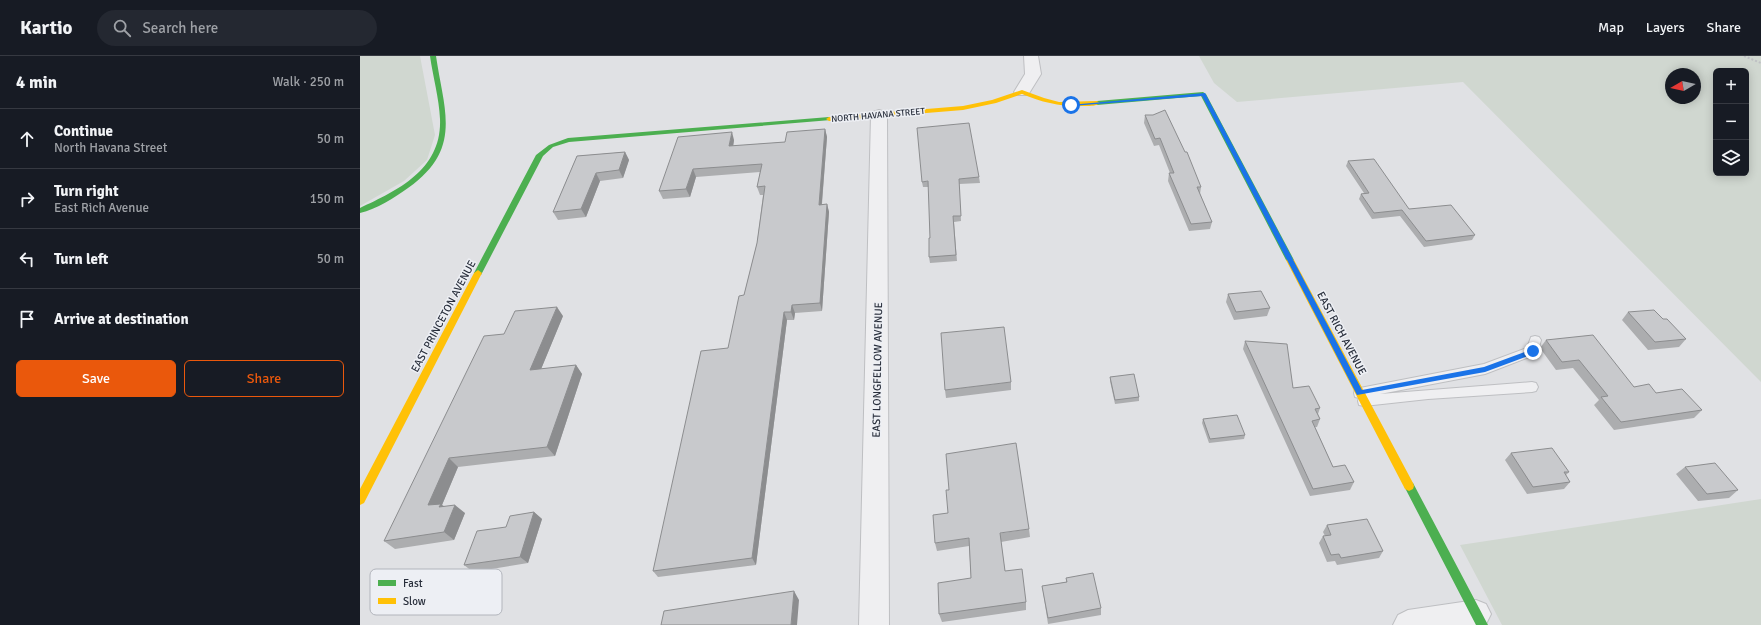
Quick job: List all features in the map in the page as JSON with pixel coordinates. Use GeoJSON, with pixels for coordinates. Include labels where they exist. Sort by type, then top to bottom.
{"type":"FeatureCollection","features":[{"type":"Feature","properties":{"kind":"street"},"geometry":{"type":"LineString","coordinates":[[360,211],[402,189],[416,178],[436,156],[442,143],[443,130],[433,56]]}},
{"type":"Feature","properties":{"kind":"street"},"geometry":{"type":"LineString","coordinates":[[1022,92],[1033,74],[1031,56]]}},
{"type":"Feature","properties":{"kind":"street","name":"EAST RICH AVENUE"},"geometry":{"type":"LineString","coordinates":[[1022,92],[1046,102],[1071,105],[1203,94],[1479,620]]}},
{"type":"Feature","properties":{"kind":"street","name":"NORTH HAVANA STREET"},"geometry":{"type":"LineString","coordinates":[[551,146],[568,140],[963,108],[994,102],[1022,92]]}},
{"type":"Feature","properties":{"kind":"street","name":"EAST LONGFELLOW AVENUE"},"geometry":{"type":"LineString","coordinates":[[874,625],[879,115]]}},
{"type":"Feature","properties":{"kind":"street","name":"EAST PRINCETON AVENUE"},"geometry":{"type":"LineString","coordinates":[[360,500],[540,155],[551,146]]}},
{"type":"Feature","properties":{"kind":"street"},"geometry":{"type":"LineString","coordinates":[[1408,625],[1479,620]]}},
{"type":"Feature","properties":{"kind":"lane"},"geometry":{"type":"LineString","coordinates":[[1362,397],[1485,369],[1533,351],[1535,340]]}},
{"type":"Feature","properties":{"kind":"lane"},"geometry":{"type":"LineString","coordinates":[[1362,397],[1532,387]]}},
{"type":"Feature","properties":{"kind":"path"},"geometry":{"type":"LineString","coordinates":[[1744,56],[1761,63]]}},
{"type":"Feature","properties":{"kind":"shaded area"},"geometry":{"type":"Polygon","coordinates":[[[360,56],[420,56],[435,135],[427,160],[404,181],[360,206],[360,56]]]}},
{"type":"Feature","properties":{"kind":"shaded area"},"geometry":{"type":"Polygon","coordinates":[[[1199,56],[1761,56],[1761,382],[1463,82],[1237,102],[1214,83],[1199,56]]]}},
{"type":"Feature","properties":{"kind":"shaded area"},"geometry":{"type":"Polygon","coordinates":[[[1761,499],[1761,625],[1502,625],[1460,545],[1761,499]]]}},
{"type":"Feature","properties":{"kind":"building"},"geometry":{"type":"Polygon","coordinates":[[[1165,110],[1185,152],[1187,152],[1201,187],[1197,187],[1212,222],[1191,224],[1169,173],[1174,173],[1160,138],[1155,139],[1145,115],[1153,115],[1165,110]]]}},
{"type":"Feature","properties":{"kind":"building"},"geometry":{"type":"Polygon","coordinates":[[[969,123],[979,177],[959,179],[961,216],[953,216],[956,255],[929,257],[930,238],[928,181],[922,182],[917,128],[969,123]]]}},
{"type":"Feature","properties":{"kind":"building"},"geometry":{"type":"Polygon","coordinates":[[[825,129],[819,205],[827,204],[820,303],[792,305],[791,312],[784,312],[752,558],[653,571],[701,351],[728,348],[739,296],[744,295],[757,243],[765,186],[757,187],[762,164],[693,169],[686,189],[659,191],[678,137],[732,132],[729,146],[785,142],[787,132],[825,129]]]}},
{"type":"Feature","properties":{"kind":"building"},"geometry":{"type":"Polygon","coordinates":[[[625,152],[619,170],[596,173],[581,209],[553,212],[577,156],[625,152]]]}},
{"type":"Feature","properties":{"kind":"building"},"geometry":{"type":"Polygon","coordinates":[[[1374,159],[1409,209],[1451,205],[1475,235],[1426,241],[1402,210],[1374,213],[1361,194],[1369,193],[1348,161],[1374,159]]]}},
{"type":"Feature","properties":{"kind":"building"},"geometry":{"type":"Polygon","coordinates":[[[1261,291],[1270,308],[1236,312],[1228,294],[1261,291]]]}},
{"type":"Feature","properties":{"kind":"building"},"geometry":{"type":"Polygon","coordinates":[[[557,307],[530,370],[576,365],[547,447],[449,458],[428,505],[441,504],[439,507],[455,505],[444,532],[384,541],[484,336],[504,334],[515,311],[557,307]]]}},
{"type":"Feature","properties":{"kind":"building"},"geometry":{"type":"Polygon","coordinates":[[[1654,310],[1663,319],[1667,319],[1686,339],[1655,342],[1628,312],[1654,310]]]}},
{"type":"Feature","properties":{"kind":"building"},"geometry":{"type":"Polygon","coordinates":[[[1004,327],[1011,382],[945,390],[941,333],[1004,327]]]}},
{"type":"Feature","properties":{"kind":"building"},"geometry":{"type":"Polygon","coordinates":[[[1593,335],[1634,387],[1649,384],[1656,393],[1682,389],[1702,410],[1621,422],[1601,397],[1608,396],[1579,360],[1562,362],[1546,340],[1593,335]]]}},
{"type":"Feature","properties":{"kind":"building"},"geometry":{"type":"Polygon","coordinates":[[[1245,341],[1287,344],[1293,388],[1309,386],[1320,408],[1315,409],[1320,419],[1312,421],[1333,467],[1345,465],[1354,482],[1313,489],[1245,341]]]}},
{"type":"Feature","properties":{"kind":"building"},"geometry":{"type":"Polygon","coordinates":[[[1134,374],[1139,397],[1115,400],[1110,377],[1134,374]]]}},
{"type":"Feature","properties":{"kind":"building"},"geometry":{"type":"Polygon","coordinates":[[[1237,415],[1245,435],[1210,439],[1203,419],[1237,415]]]}},
{"type":"Feature","properties":{"kind":"building"},"geometry":{"type":"Polygon","coordinates":[[[1016,443],[1029,529],[1000,533],[1005,571],[1022,569],[1026,602],[939,614],[938,583],[971,578],[969,538],[935,543],[933,515],[948,513],[946,490],[949,490],[946,454],[1016,443]]]}},
{"type":"Feature","properties":{"kind":"building"},"geometry":{"type":"Polygon","coordinates":[[[1552,448],[1569,472],[1564,472],[1570,482],[1533,487],[1511,453],[1552,448]]]}},
{"type":"Feature","properties":{"kind":"building"},"geometry":{"type":"Polygon","coordinates":[[[1715,463],[1738,490],[1707,494],[1685,467],[1715,463]]]}},
{"type":"Feature","properties":{"kind":"building"},"geometry":{"type":"Polygon","coordinates":[[[534,512],[520,557],[464,565],[477,531],[506,527],[510,516],[534,512]]]}},
{"type":"Feature","properties":{"kind":"building"},"geometry":{"type":"Polygon","coordinates":[[[1367,519],[1383,551],[1341,558],[1339,554],[1331,555],[1323,536],[1331,535],[1327,525],[1367,519]]]}},
{"type":"Feature","properties":{"kind":"building"},"geometry":{"type":"Polygon","coordinates":[[[1093,573],[1101,608],[1048,618],[1042,586],[1067,582],[1066,578],[1093,573]]]}},
{"type":"Feature","properties":{"kind":"building"},"geometry":{"type":"Polygon","coordinates":[[[794,591],[791,625],[661,625],[664,611],[794,591]]]}},
{"type":"Feature","properties":{"kind":"traffic: fast"},"geometry":{"type":"LineString","coordinates":[[360,211],[401,190],[414,180],[425,170],[434,158],[441,144],[443,120],[433,56]]}},
{"type":"Feature","properties":{"kind":"traffic: fast"},"geometry":{"type":"LineString","coordinates":[[1097,103],[1203,94],[1290,260]]}},
{"type":"Feature","properties":{"kind":"traffic: fast"},"geometry":{"type":"LineString","coordinates":[[478,273],[540,155],[551,146],[568,140],[829,119]]}},
{"type":"Feature","properties":{"kind":"traffic: fast"},"geometry":{"type":"LineString","coordinates":[[1409,486],[1482,625]]}},
{"type":"Feature","properties":{"kind":"traffic: slow"},"geometry":{"type":"LineString","coordinates":[[829,119],[963,108],[994,102],[1022,92],[1042,100],[1059,104],[1097,103]]}},
{"type":"Feature","properties":{"kind":"traffic: slow"},"geometry":{"type":"LineString","coordinates":[[1290,260],[1409,486]]}},
{"type":"Feature","properties":{"kind":"traffic: slow"},"geometry":{"type":"LineString","coordinates":[[360,500],[478,273]]}},
{"type":"Feature","properties":{"kind":"route"},"geometry":{"type":"LineString","coordinates":[[1071,105],[1203,94],[1360,393],[1485,369],[1515,360],[1533,351]]}}]}
